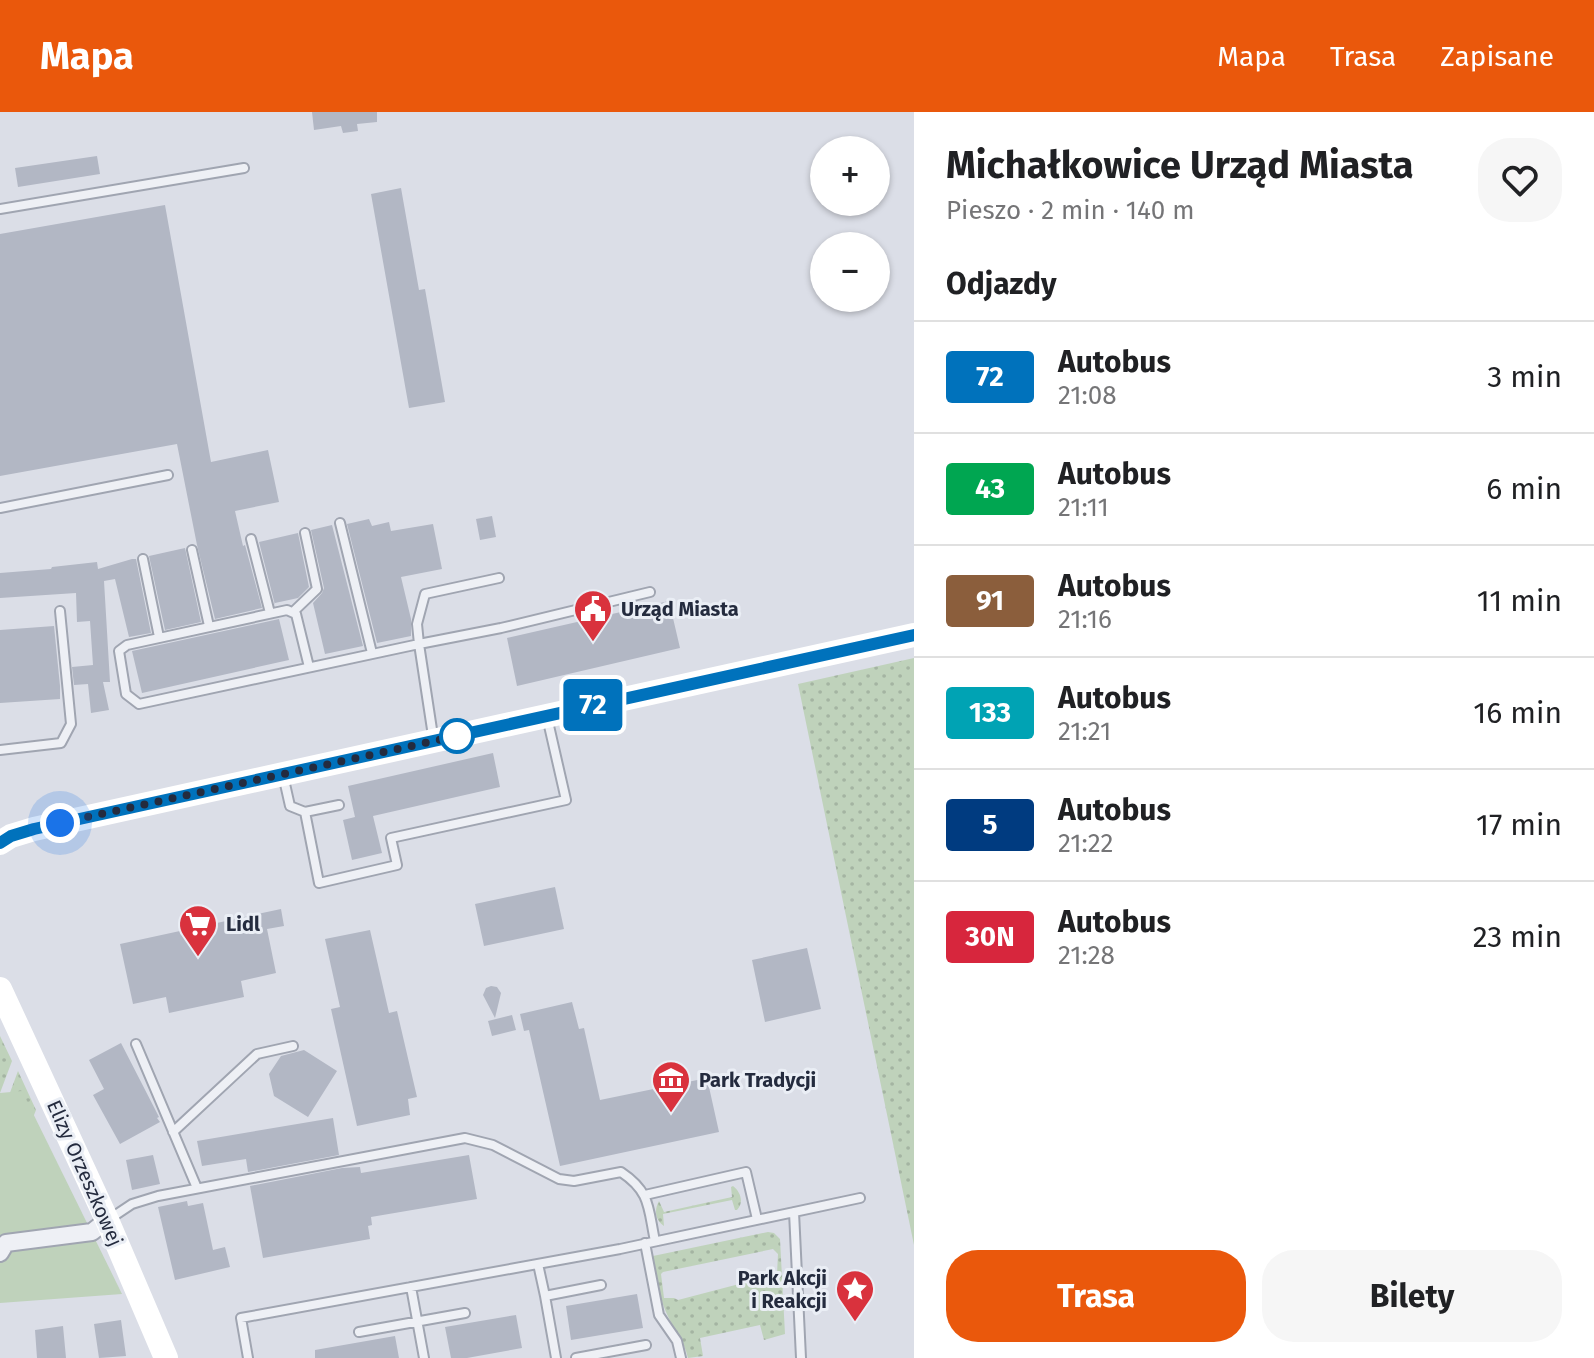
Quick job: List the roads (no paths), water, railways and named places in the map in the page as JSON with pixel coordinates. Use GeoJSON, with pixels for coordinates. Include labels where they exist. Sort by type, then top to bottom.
{"type":"FeatureCollection","features":[{"type":"Feature","properties":{"kind":"street"},"geometry":{"type":"LineString","coordinates":[[0,843],[34,829],[914,635]]}},
{"type":"Feature","properties":{"kind":"street","name":"Elizy Orzeszkowej"},"geometry":{"type":"LineString","coordinates":[[0,989],[107,1220],[166,1358]]}},
{"type":"Feature","properties":{"kind":"street"},"geometry":{"type":"LineString","coordinates":[[3,1248],[92,1232],[107,1220]]}},
{"type":"Feature","properties":{"kind":"lane"},"geometry":{"type":"LineString","coordinates":[[0,209],[244,168]]}},
{"type":"Feature","properties":{"kind":"lane"},"geometry":{"type":"LineString","coordinates":[[0,508],[168,475]]}},
{"type":"Feature","properties":{"kind":"lane"},"geometry":{"type":"LineString","coordinates":[[340,523],[372,653]]}},
{"type":"Feature","properties":{"kind":"lane"},"geometry":{"type":"LineString","coordinates":[[293,612],[317,589],[305,533]]}},
{"type":"Feature","properties":{"kind":"lane"},"geometry":{"type":"LineString","coordinates":[[251,539],[270,613]]}},
{"type":"Feature","properties":{"kind":"lane"},"geometry":{"type":"LineString","coordinates":[[192,550],[209,626]]}},
{"type":"Feature","properties":{"kind":"lane"},"geometry":{"type":"LineString","coordinates":[[143,559],[159,637]]}},
{"type":"Feature","properties":{"kind":"lane"},"geometry":{"type":"LineString","coordinates":[[433,741],[417,624],[425,594],[499,578]]}},
{"type":"Feature","properties":{"kind":"lane"},"geometry":{"type":"LineString","coordinates":[[309,667],[296,614],[287,610],[159,637],[127,645],[119,651],[126,694],[139,704],[501,628],[650,592]]}},
{"type":"Feature","properties":{"kind":"lane"},"geometry":{"type":"LineString","coordinates":[[0,750],[61,743],[71,724],[60,611]]}},
{"type":"Feature","properties":{"kind":"lane"},"geometry":{"type":"LineString","coordinates":[[305,812],[319,883],[397,865],[391,838],[566,800],[546,716]]}},
{"type":"Feature","properties":{"kind":"lane"},"geometry":{"type":"LineString","coordinates":[[283,774],[290,806],[305,812],[339,805]]}},
{"type":"Feature","properties":{"kind":"lane"},"geometry":{"type":"LineString","coordinates":[[136,1044],[197,1188]]}},
{"type":"Feature","properties":{"kind":"lane"},"geometry":{"type":"LineString","coordinates":[[173,1132],[257,1054],[293,1046]]}},
{"type":"Feature","properties":{"kind":"lane"},"geometry":{"type":"LineString","coordinates":[[107,1220],[132,1204],[158,1196],[465,1138],[493,1145],[559,1179],[574,1181],[621,1172],[636,1182],[645,1195],[655,1241]]}},
{"type":"Feature","properties":{"kind":"lane"},"geometry":{"type":"LineString","coordinates":[[645,1195],[746,1172],[757,1219]]}},
{"type":"Feature","properties":{"kind":"lane"},"geometry":{"type":"LineString","coordinates":[[248,1358],[241,1318],[538,1264],[860,1198]]}},
{"type":"Feature","properties":{"kind":"lane"},"geometry":{"type":"LineString","coordinates":[[794,1212],[801,1358]]}},
{"type":"Feature","properties":{"kind":"lane"},"geometry":{"type":"LineString","coordinates":[[645,1243],[659,1315],[677,1341],[681,1358]]}},
{"type":"Feature","properties":{"kind":"lane"},"geometry":{"type":"LineString","coordinates":[[538,1264],[556,1358]]}},
{"type":"Feature","properties":{"kind":"lane"},"geometry":{"type":"LineString","coordinates":[[545,1296],[601,1285]]}},
{"type":"Feature","properties":{"kind":"lane"},"geometry":{"type":"LineString","coordinates":[[411,1287],[424,1358]]}},
{"type":"Feature","properties":{"kind":"lane"},"geometry":{"type":"LineString","coordinates":[[359,1332],[465,1313]]}},
{"type":"Feature","properties":{"kind":"lane"},"geometry":{"type":"LineString","coordinates":[[576,1358],[646,1345]]}},
{"type":"Feature","properties":{"kind":"place","name":"Urząd Miasta"},"geometry":{"type":"Point","coordinates":[593,643]}},
{"type":"Feature","properties":{"kind":"place","name":"Lidl"},"geometry":{"type":"Point","coordinates":[198,958]}},
{"type":"Feature","properties":{"kind":"place","name":"Park Tradycji"},"geometry":{"type":"Point","coordinates":[671,1114]}},
{"type":"Feature","properties":{"kind":"place","name":"Park Akcji i Reakcji"},"geometry":{"type":"Point","coordinates":[855,1323]}}]}
